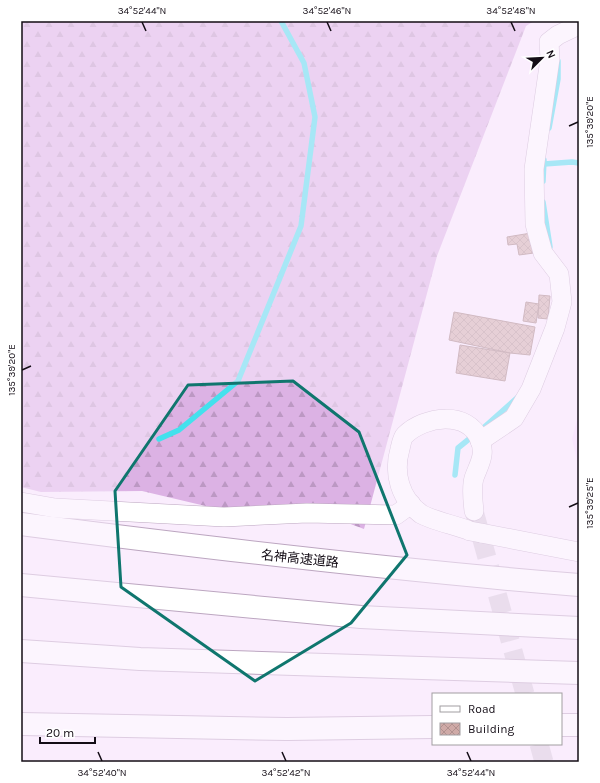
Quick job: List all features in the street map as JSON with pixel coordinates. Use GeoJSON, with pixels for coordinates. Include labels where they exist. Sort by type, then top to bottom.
{"type":"FeatureCollection","features":[{"type":"Feature","properties":{"kind":"highway","name":"名神高速道路"},"geometry":{"type":"LineString","coordinates":[[21,524],[372,566],[579,585]]}},
{"type":"Feature","properties":{"kind":"highway"},"geometry":{"type":"LineString","coordinates":[[21,584],[361,617],[579,628]]}},
{"type":"Feature","properties":{"kind":"highway"},"geometry":{"type":"LineString","coordinates":[[21,651],[140,659],[579,673]]}},
{"type":"Feature","properties":{"kind":"highway"},"geometry":{"type":"LineString","coordinates":[[21,724],[287,730],[432,727]]}},
{"type":"Feature","properties":{"kind":"highway"},"geometry":{"type":"LineString","coordinates":[[562,725],[579,724]]}},
{"type":"Feature","properties":{"kind":"street"},"geometry":{"type":"LineString","coordinates":[[478,436],[514,418],[531,389],[555,328],[562,302],[558,273],[543,253],[536,224],[534,169],[550,59],[549,42],[558,35],[579,25]]}},
{"type":"Feature","properties":{"kind":"street"},"geometry":{"type":"LineString","coordinates":[[423,512],[398,482],[396,463],[403,436],[420,424],[441,419],[461,422],[478,436],[483,454],[480,466],[474,478],[472,489],[474,511]]}},
{"type":"Feature","properties":{"kind":"street"},"geometry":{"type":"LineString","coordinates":[[21,502],[55,508],[224,517],[307,513],[396,515],[423,512],[476,532],[579,552]]}},
{"type":"Feature","properties":{"kind":"highlighted area"},"geometry":{"type":"Polygon","coordinates":[[[293,381],[359,432],[407,555],[351,623],[255,681],[121,587],[115,491],[188,385],[293,381]]]}},
{"type":"Feature","properties":{"kind":"shaded area"},"geometry":{"type":"Polygon","coordinates":[[[579,412],[579,469],[572,439],[579,412]]]}},
{"type":"Feature","properties":{"kind":"green space"},"geometry":{"type":"Polygon","coordinates":[[[21,21],[534,21],[526,26],[437,256],[364,529],[337,519],[214,508],[142,491],[41,492],[21,487],[21,21]]]}},
{"type":"Feature","properties":{"kind":"building"},"geometry":{"type":"Polygon","coordinates":[[[531,233],[534,253],[519,255],[517,244],[508,245],[507,237],[531,233]]]}},
{"type":"Feature","properties":{"kind":"building"},"geometry":{"type":"Polygon","coordinates":[[[539,295],[550,296],[548,319],[538,318],[539,295]]]}},
{"type":"Feature","properties":{"kind":"building"},"geometry":{"type":"Polygon","coordinates":[[[526,302],[539,304],[536,323],[523,321],[526,302]]]}},
{"type":"Feature","properties":{"kind":"building"},"geometry":{"type":"Polygon","coordinates":[[[454,312],[535,327],[530,355],[510,353],[449,340],[454,312]]]}},
{"type":"Feature","properties":{"kind":"building"},"geometry":{"type":"Polygon","coordinates":[[[460,345],[510,353],[505,381],[456,373],[460,345]]]}},
{"type":"Feature","properties":{"kind":"waterway"},"geometry":{"type":"LineString","coordinates":[[159,439],[179,430],[238,381],[301,226],[315,117],[304,63],[281,21]]}},
{"type":"Feature","properties":{"kind":"waterway"},"geometry":{"type":"LineString","coordinates":[[549,128],[558,79],[558,61]]}},
{"type":"Feature","properties":{"kind":"waterway"},"geometry":{"type":"LineString","coordinates":[[543,181],[544,160]]}},
{"type":"Feature","properties":{"kind":"waterway"},"geometry":{"type":"LineString","coordinates":[[544,164],[579,163]]}},
{"type":"Feature","properties":{"kind":"waterway"},"geometry":{"type":"LineString","coordinates":[[543,202],[550,247]]}},
{"type":"Feature","properties":{"kind":"waterway"},"geometry":{"type":"LineString","coordinates":[[481,430],[518,397]]}},
{"type":"Feature","properties":{"kind":"waterway"},"geometry":{"type":"LineString","coordinates":[[455,475],[458,448],[474,435]]}},
{"type":"Feature","properties":{"kind":"tunnel"},"geometry":{"type":"LineString","coordinates":[[474,511],[525,693]]}},
{"type":"Feature","properties":{"kind":"tunnel"},"geometry":{"type":"LineString","coordinates":[[539,745],[544,762]]}}]}
